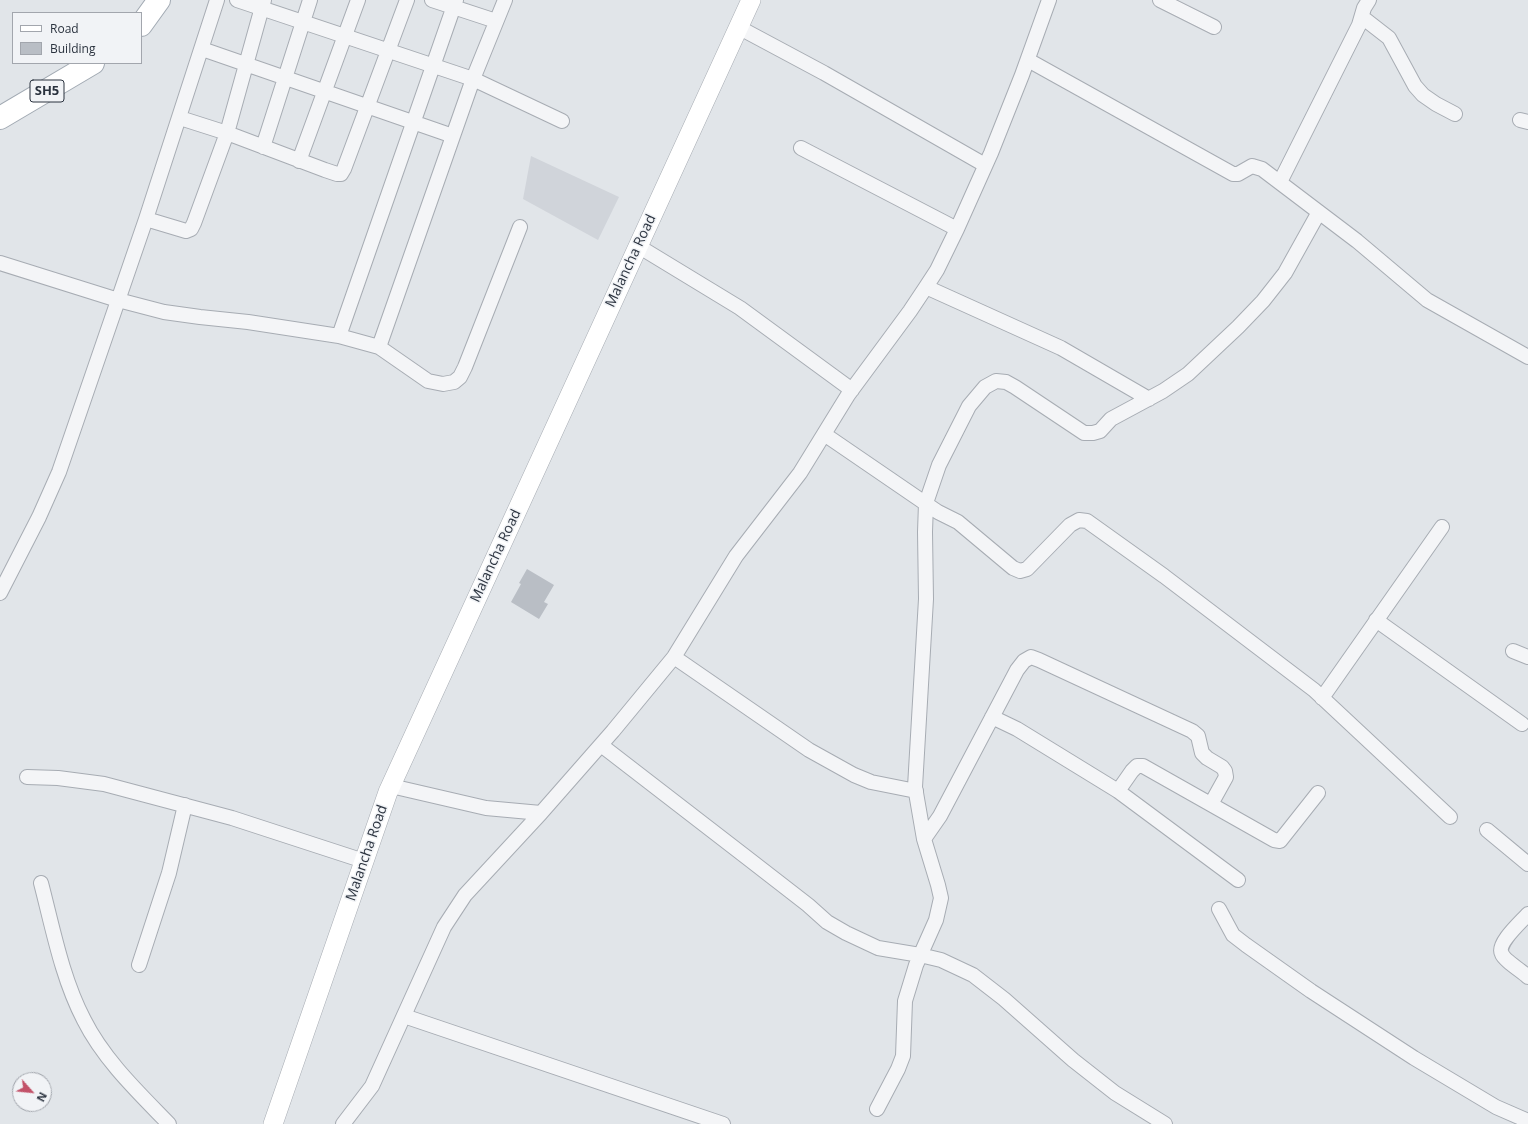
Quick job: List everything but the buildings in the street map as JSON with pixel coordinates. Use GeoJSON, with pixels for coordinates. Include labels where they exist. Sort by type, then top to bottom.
{"type":"FeatureCollection","features":[{"type":"Feature","properties":{"kind":"main road"},"geometry":{"type":"LineString","coordinates":[[142,24],[159,0]]}},
{"type":"Feature","properties":{"kind":"main road","name":"SH5"},"geometry":{"type":"LineString","coordinates":[[0,118],[91,64]]}},
{"type":"Feature","properties":{"kind":"street"},"geometry":{"type":"LineString","coordinates":[[0,593],[59,472],[180,118],[217,0]]}},
{"type":"Feature","properties":{"kind":"street"},"geometry":{"type":"LineString","coordinates":[[236,0],[263,4],[302,22],[473,80],[562,121]]}},
{"type":"Feature","properties":{"kind":"street"},"geometry":{"type":"LineString","coordinates":[[263,147],[310,0]]}},
{"type":"Feature","properties":{"kind":"street"},"geometry":{"type":"LineString","coordinates":[[299,161],[358,0]]}},
{"type":"Feature","properties":{"kind":"street"},"geometry":{"type":"LineString","coordinates":[[180,118],[227,133],[299,161],[341,174],[407,0]]}},
{"type":"Feature","properties":{"kind":"street"},"geometry":{"type":"LineString","coordinates":[[432,0],[455,4],[496,21]]}},
{"type":"Feature","properties":{"kind":"street"},"geometry":{"type":"LineString","coordinates":[[379,347],[473,80],[505,0]]}},
{"type":"Feature","properties":{"kind":"street","name":"Malancha Road"},"geometry":{"type":"LineString","coordinates":[[273,1124],[391,786],[750,0]]}},
{"type":"Feature","properties":{"kind":"street"},"geometry":{"type":"LineString","coordinates":[[343,1124],[372,1086],[444,927],[464,895],[541,813],[601,745],[674,657],[736,556],[800,473],[852,390],[910,311],[937,270],[985,165],[1028,60],[1049,0]]}},
{"type":"Feature","properties":{"kind":"street"},"geometry":{"type":"LineString","coordinates":[[1160,0],[1214,26]]}},
{"type":"Feature","properties":{"kind":"street"},"geometry":{"type":"LineString","coordinates":[[1280,182],[1362,17],[1368,0]]}},
{"type":"Feature","properties":{"kind":"street"},"geometry":{"type":"LineString","coordinates":[[146,219],[186,231],[191,229],[227,133],[263,4]]}},
{"type":"Feature","properties":{"kind":"street"},"geometry":{"type":"LineString","coordinates":[[339,336],[455,4]]}},
{"type":"Feature","properties":{"kind":"street"},"geometry":{"type":"LineString","coordinates":[[1362,17],[1389,38],[1415,86],[1423,95],[1455,114]]}},
{"type":"Feature","properties":{"kind":"street"},"geometry":{"type":"LineString","coordinates":[[738,28],[824,73],[985,165]]}},
{"type":"Feature","properties":{"kind":"street"},"geometry":{"type":"LineString","coordinates":[[202,49],[453,136]]}},
{"type":"Feature","properties":{"kind":"street"},"geometry":{"type":"LineString","coordinates":[[1028,60],[1233,174],[1238,174],[1252,166],[1262,169],[1357,241],[1427,300],[1528,357]]}},
{"type":"Feature","properties":{"kind":"street"},"geometry":{"type":"LineString","coordinates":[[801,148],[957,229]]}},
{"type":"Feature","properties":{"kind":"street"},"geometry":{"type":"LineString","coordinates":[[877,1110],[903,1056],[905,1001],[920,955],[936,920],[941,898],[924,839],[916,791],[926,599],[926,504],[940,465],[969,406],[985,387],[996,381],[1006,382],[1084,433],[1093,433],[1100,430],[1111,419],[1163,391],[1188,374],[1238,327],[1263,301],[1285,273],[1319,212]]}},
{"type":"Feature","properties":{"kind":"street"},"geometry":{"type":"LineString","coordinates":[[0,264],[118,300],[164,312],[248,322],[339,336],[379,347],[428,381],[443,384],[454,382],[460,377],[520,227]]}},
{"type":"Feature","properties":{"kind":"street"},"geometry":{"type":"LineString","coordinates":[[638,246],[740,308],[852,390]]}},
{"type":"Feature","properties":{"kind":"street"},"geometry":{"type":"LineString","coordinates":[[926,287],[1061,348],[1149,399]]}},
{"type":"Feature","properties":{"kind":"street"},"geometry":{"type":"LineString","coordinates":[[824,434],[926,504],[958,522],[1013,568],[1020,571],[1027,569],[1070,525],[1079,520],[1087,521],[1170,581],[1314,690],[1450,817]]}},
{"type":"Feature","properties":{"kind":"street"},"geometry":{"type":"LineString","coordinates":[[1322,698],[1442,527]]}},
{"type":"Feature","properties":{"kind":"street"},"geometry":{"type":"LineString","coordinates":[[1376,620],[1522,724]]}},
{"type":"Feature","properties":{"kind":"street"},"geometry":{"type":"LineString","coordinates":[[1513,651],[1528,657]]}},
{"type":"Feature","properties":{"kind":"street"},"geometry":{"type":"LineString","coordinates":[[674,657],[809,750],[854,775],[871,782],[916,791]]}},
{"type":"Feature","properties":{"kind":"street"},"geometry":{"type":"LineString","coordinates":[[924,839],[940,816],[1018,670],[1024,662],[1031,657],[1192,731],[1198,736],[1202,753],[1206,758],[1222,767],[1225,771],[1226,777],[1211,804]]}},
{"type":"Feature","properties":{"kind":"street"},"geometry":{"type":"LineString","coordinates":[[992,717],[1017,729],[1118,791],[1238,880]]}},
{"type":"Feature","properties":{"kind":"street"},"geometry":{"type":"LineString","coordinates":[[601,745],[808,905],[827,922],[846,934],[878,948],[941,960],[973,975],[1004,999],[1073,1060],[1147,1119],[1165,1124]]}},
{"type":"Feature","properties":{"kind":"street"},"geometry":{"type":"LineString","coordinates":[[1118,791],[1137,766],[1144,766],[1274,840],[1280,841],[1318,793]]}},
{"type":"Feature","properties":{"kind":"street"},"geometry":{"type":"LineString","coordinates":[[27,777],[58,778],[104,784],[232,818],[364,861]]}},
{"type":"Feature","properties":{"kind":"street"},"geometry":{"type":"LineString","coordinates":[[391,786],[486,808],[541,813]]}},
{"type":"Feature","properties":{"kind":"street"},"geometry":{"type":"LineString","coordinates":[[139,965],[168,873],[185,805]]}},
{"type":"Feature","properties":{"kind":"street"},"geometry":{"type":"LineString","coordinates":[[1487,830],[1528,864]]}},
{"type":"Feature","properties":{"kind":"street"},"geometry":{"type":"LineString","coordinates":[[41,883],[69,987],[84,1021],[125,1079],[169,1124]]}},
{"type":"Feature","properties":{"kind":"street"},"geometry":{"type":"LineString","coordinates":[[1219,909],[1233,935],[1246,945],[1311,990],[1434,1070],[1496,1107],[1526,1122]]}},
{"type":"Feature","properties":{"kind":"street"},"geometry":{"type":"LineString","coordinates":[[1528,914],[1500,947],[1502,954],[1528,977]]}},
{"type":"Feature","properties":{"kind":"street"},"geometry":{"type":"LineString","coordinates":[[404,1016],[723,1124]]}},
{"type":"Feature","properties":{"kind":"shaded area"},"geometry":{"type":"Polygon","coordinates":[[[531,156],[619,197],[598,240],[523,199],[531,156]]]}}]}
